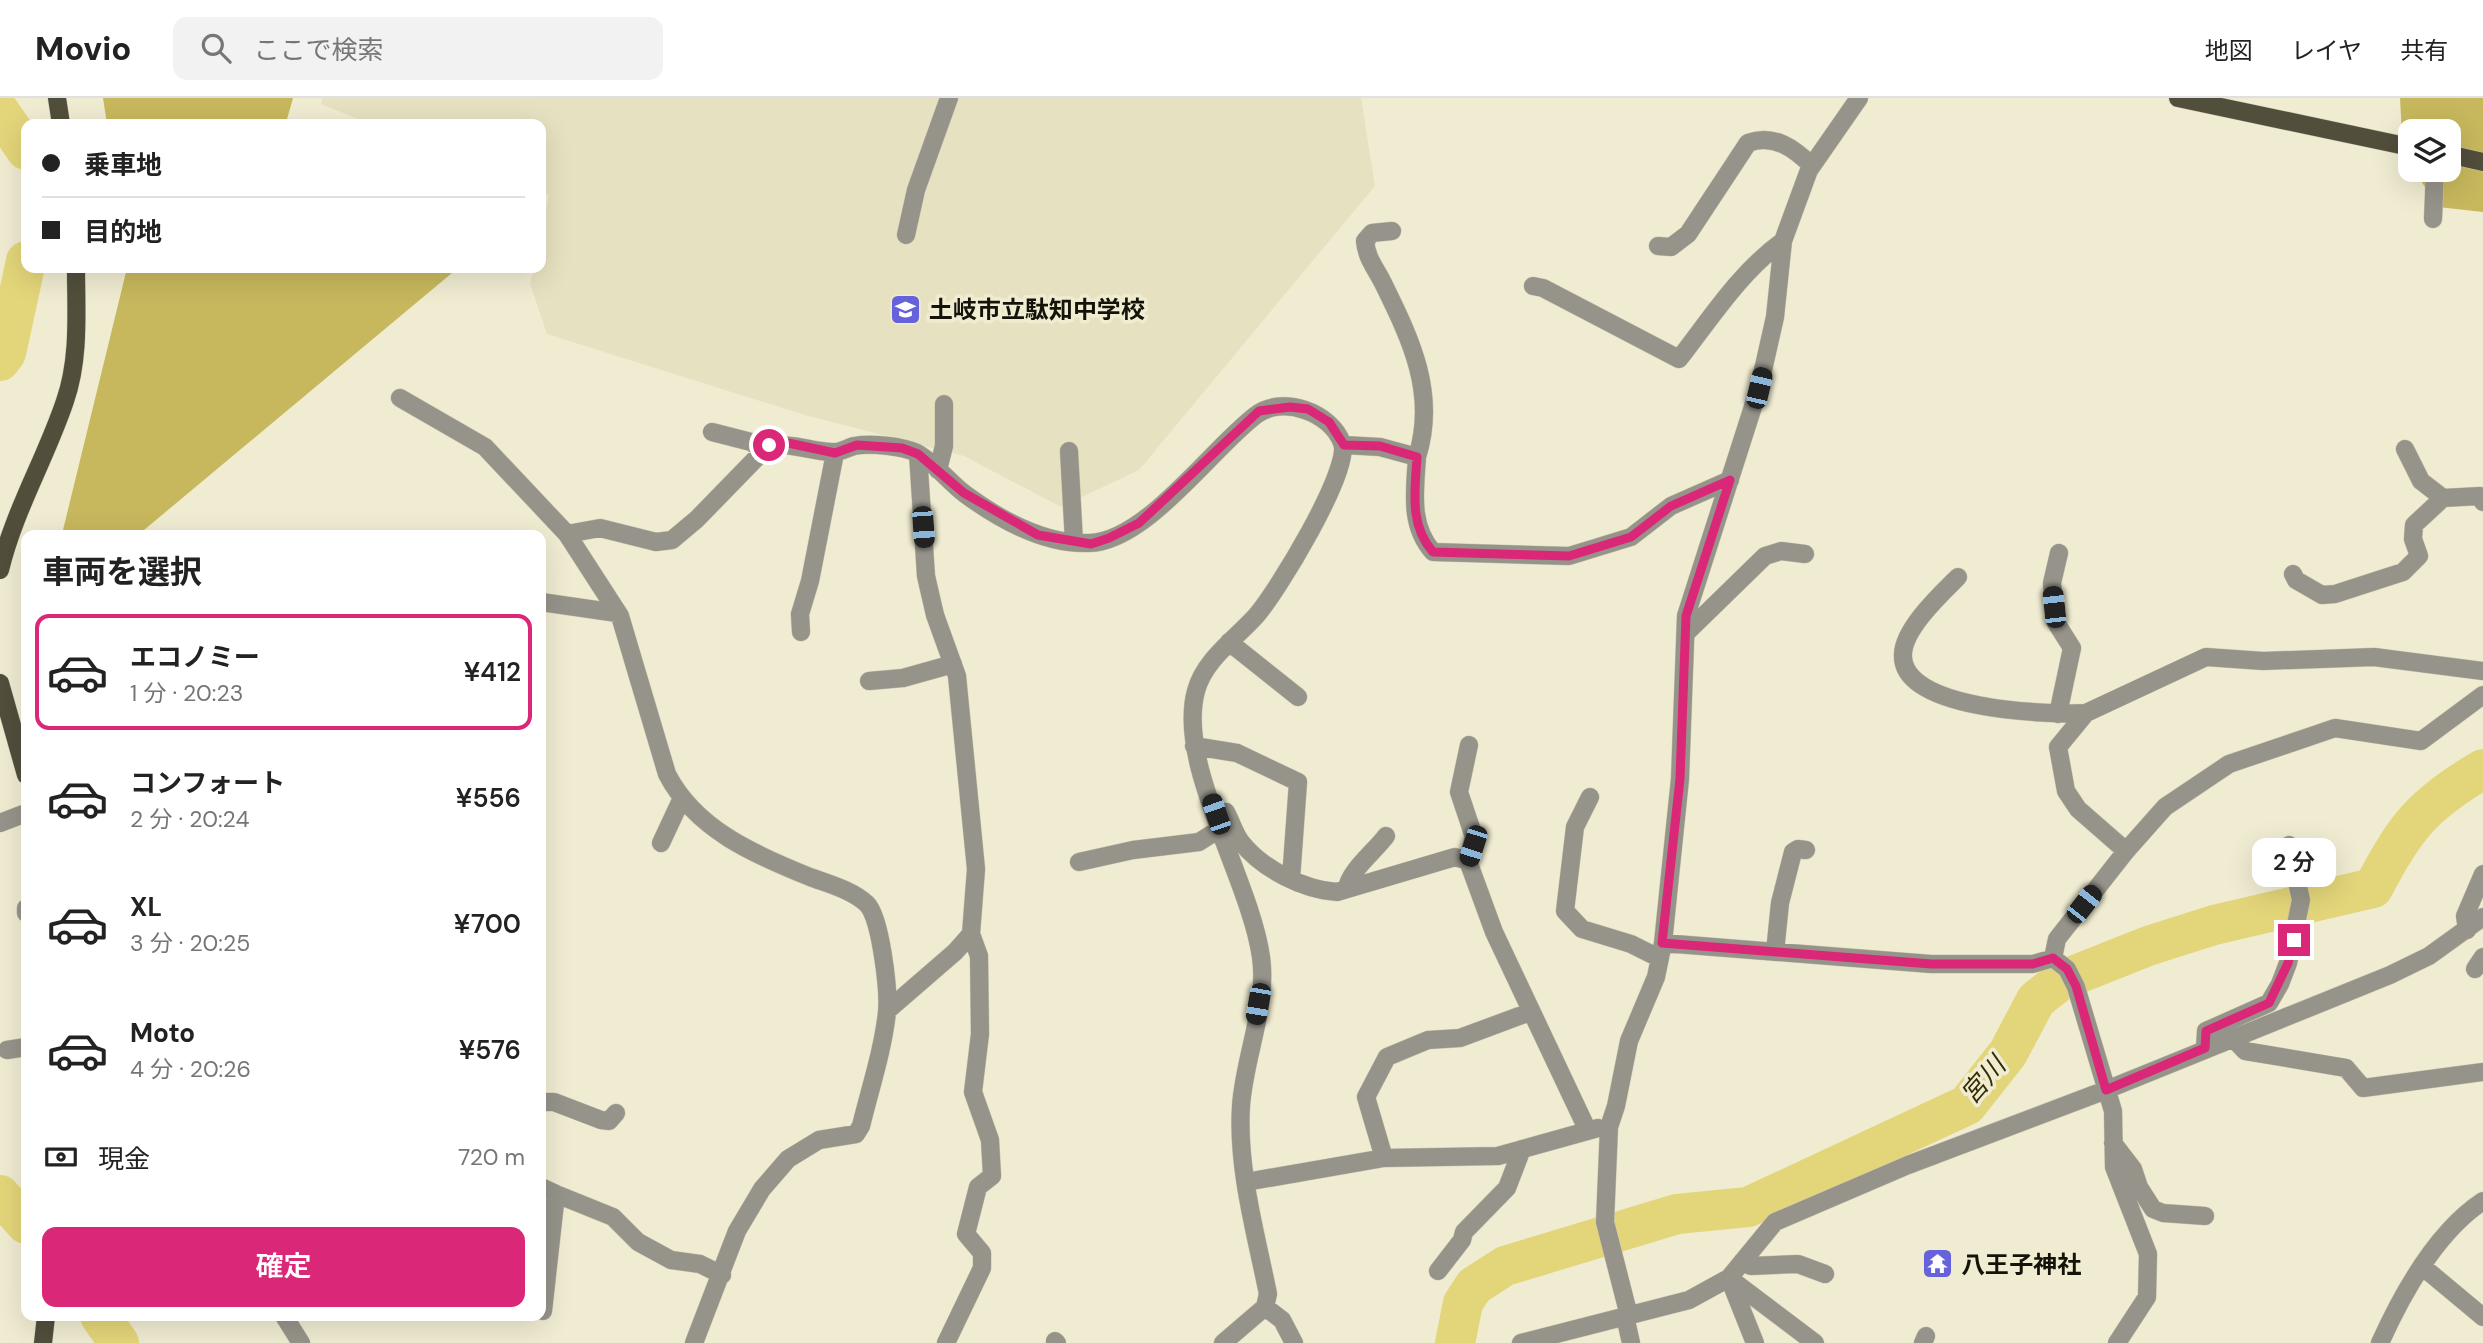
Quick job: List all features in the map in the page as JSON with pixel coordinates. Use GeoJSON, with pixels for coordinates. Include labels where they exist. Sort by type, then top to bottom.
{"type":"FeatureCollection","features":[{"type":"Feature","properties":{"kind":"main road"},"geometry":{"type":"LineString","coordinates":[[57,98],[60,119]]}},
{"type":"Feature","properties":{"kind":"main road"},"geometry":{"type":"LineString","coordinates":[[2178,98],[2398,144]]}},
{"type":"Feature","properties":{"kind":"main road"},"geometry":{"type":"LineString","coordinates":[[2461,157],[2483,162]]}},
{"type":"Feature","properties":{"kind":"main road"},"geometry":{"type":"LineString","coordinates":[[0,570],[7,539],[66,398],[76,343],[76,273]]}},
{"type":"Feature","properties":{"kind":"main road"},"geometry":{"type":"LineString","coordinates":[[0,683],[21,757]]}},
{"type":"Feature","properties":{"kind":"main road"},"geometry":{"type":"LineString","coordinates":[[43,1343],[45,1321]]}},
{"type":"Feature","properties":{"kind":"street"},"geometry":{"type":"LineString","coordinates":[[906,235],[916,190],[949,98]]}},
{"type":"Feature","properties":{"kind":"street"},"geometry":{"type":"LineString","coordinates":[[1631,1343],[1627,1308],[1605,1222],[1608,1127],[1629,1041],[1646,1004],[1661,951],[1680,779],[1686,633],[1690,603],[1759,388],[1775,317],[1783,241],[1812,166],[1858,98]]}},
{"type":"Feature","properties":{"kind":"street"},"geometry":{"type":"LineString","coordinates":[[1658,246],[1671,247],[1688,234],[1748,143],[1757,140],[1777,141],[1797,151],[1812,166]]}},
{"type":"Feature","properties":{"kind":"street"},"geometry":{"type":"LineString","coordinates":[[2432,219],[2434,182]]}},
{"type":"Feature","properties":{"kind":"street"},"geometry":{"type":"LineString","coordinates":[[1392,231],[1372,233],[1365,241],[1366,257],[1381,277],[1407,333],[1423,381],[1423,420],[1417,457],[1414,507],[1418,530],[1433,552],[1569,556],[1631,537],[1671,506],[1730,480]]}},
{"type":"Feature","properties":{"kind":"street"},"geometry":{"type":"LineString","coordinates":[[1533,286],[1543,288],[1679,359],[1732,289],[1768,252],[1783,241]]}},
{"type":"Feature","properties":{"kind":"street"},"geometry":{"type":"LineString","coordinates":[[400,398],[485,447],[567,534],[617,613],[667,774],[682,798],[753,855],[849,892],[866,903],[876,916],[888,1010],[861,1126],[856,1134],[818,1139],[788,1159],[752,1203],[737,1231],[722,1275],[693,1343]]}},
{"type":"Feature","properties":{"kind":"street"},"geometry":{"type":"LineString","coordinates":[[938,470],[944,446],[944,404]]}},
{"type":"Feature","properties":{"kind":"street"},"geometry":{"type":"LineString","coordinates":[[567,534],[600,528],[656,542],[672,540],[769,445],[788,443],[835,453],[857,445],[902,448],[918,454],[964,493],[1038,535],[1091,544],[1139,523],[1259,411],[1290,407],[1308,409],[1329,422],[1344,445],[1342,465],[1295,562],[1256,616],[1229,642],[1196,689],[1191,717],[1194,746],[1253,921],[1262,960],[1258,1004],[1241,1107],[1246,1182],[1268,1294],[1265,1307],[1223,1343]]}},
{"type":"Feature","properties":{"kind":"street"},"geometry":{"type":"LineString","coordinates":[[712,432],[751,442],[764,451]]}},
{"type":"Feature","properties":{"kind":"street"},"geometry":{"type":"LineString","coordinates":[[1344,445],[1380,446],[1417,457]]}},
{"type":"Feature","properties":{"kind":"street"},"geometry":{"type":"LineString","coordinates":[[2405,449],[2421,481],[2443,498],[2480,496],[2483,502]]}},
{"type":"Feature","properties":{"kind":"street"},"geometry":{"type":"LineString","coordinates":[[1069,451],[1074,542]]}},
{"type":"Feature","properties":{"kind":"street"},"geometry":{"type":"LineString","coordinates":[[801,632],[803,598],[810,581],[835,453]]}},
{"type":"Feature","properties":{"kind":"street"},"geometry":{"type":"LineString","coordinates":[[918,454],[926,576],[935,615],[957,676],[976,869],[971,934],[979,956],[980,1034],[973,1092],[990,1140],[992,1176],[978,1187],[966,1234],[982,1253],[982,1268],[946,1343]]}},
{"type":"Feature","properties":{"kind":"street"},"geometry":{"type":"LineString","coordinates":[[2293,574],[2296,580],[2322,595],[2334,594],[2403,572],[2419,556],[2413,539],[2414,526],[2443,498]]}},
{"type":"Feature","properties":{"kind":"street"},"geometry":{"type":"LineString","coordinates":[[1686,633],[1765,556],[1782,551],[1805,554]]}},
{"type":"Feature","properties":{"kind":"street"},"geometry":{"type":"LineString","coordinates":[[2058,714],[2060,694],[2071,663],[2073,648],[2055,621],[2052,583],[2059,553]]}},
{"type":"Feature","properties":{"kind":"street"},"geometry":{"type":"LineString","coordinates":[[1958,577],[1917,623],[1903,651],[1905,669],[1917,684],[1954,699],[2009,711],[2086,713],[2206,657],[2263,661],[2374,657],[2483,671]]}},
{"type":"Feature","properties":{"kind":"street"},"geometry":{"type":"LineString","coordinates":[[546,603],[617,613]]}},
{"type":"Feature","properties":{"kind":"street"},"geometry":{"type":"LineString","coordinates":[[1229,642],[1298,697]]}},
{"type":"Feature","properties":{"kind":"street"},"geometry":{"type":"LineString","coordinates":[[869,681],[903,678],[953,664]]}},
{"type":"Feature","properties":{"kind":"street"},"geometry":{"type":"LineString","coordinates":[[2117,1343],[2147,1297],[2150,1275],[2148,1254],[2113,1167],[2113,1111],[2076,986],[2060,964],[2057,939],[2126,851],[2165,807],[2229,764],[2335,728],[2421,741],[2483,695]]}},
{"type":"Feature","properties":{"kind":"street"},"geometry":{"type":"LineString","coordinates":[[2086,713],[2058,747],[2066,791],[2078,809],[2126,851]]}},
{"type":"Feature","properties":{"kind":"street"},"geometry":{"type":"LineString","coordinates":[[1194,746],[1237,753],[1297,782],[1291,879]]}},
{"type":"Feature","properties":{"kind":"street"},"geometry":{"type":"LineString","coordinates":[[1469,746],[1459,792],[1474,837],[1468,861],[1494,932],[1587,1129]]}},
{"type":"Feature","properties":{"kind":"street"},"geometry":{"type":"LineString","coordinates":[[1590,797],[1575,827],[1565,911],[1582,929],[1661,951],[1775,952],[1931,964],[2060,964]]}},
{"type":"Feature","properties":{"kind":"street"},"geometry":{"type":"LineString","coordinates":[[661,843],[682,798]]}},
{"type":"Feature","properties":{"kind":"street"},"geometry":{"type":"LineString","coordinates":[[1079,862],[1133,850],[1199,842],[1226,812],[1240,841],[1257,857],[1291,879],[1319,891],[1346,889],[1455,857],[1468,861]]}},
{"type":"Feature","properties":{"kind":"street"},"geometry":{"type":"LineString","coordinates":[[0,823],[21,815]]}},
{"type":"Feature","properties":{"kind":"street"},"geometry":{"type":"LineString","coordinates":[[1346,889],[1349,876],[1373,855],[1386,836]]}},
{"type":"Feature","properties":{"kind":"street"},"geometry":{"type":"LineString","coordinates":[[2205,1048],[2206,1031],[2269,1003],[2280,984],[2288,963],[2301,900],[2289,845]]}},
{"type":"Feature","properties":{"kind":"street"},"geometry":{"type":"LineString","coordinates":[[1775,952],[1780,903],[1793,852],[1798,849],[1806,850]]}},
{"type":"Feature","properties":{"kind":"street"},"geometry":{"type":"LineString","coordinates":[[2468,930],[2465,916],[2483,874]]}},
{"type":"Feature","properties":{"kind":"street"},"geometry":{"type":"LineString","coordinates":[[1521,1343],[1689,1300],[1729,1278],[1775,1222],[1908,1165],[2106,1090],[2390,975],[2429,956],[2468,930],[2483,916]]}},
{"type":"Feature","properties":{"kind":"street"},"geometry":{"type":"LineString","coordinates":[[888,1010],[956,952],[971,934]]}},
{"type":"Feature","properties":{"kind":"street"},"geometry":{"type":"LineString","coordinates":[[1384,1158],[1366,1097],[1387,1057],[1428,1040],[1460,1038],[1530,1012]]}},
{"type":"Feature","properties":{"kind":"street"},"geometry":{"type":"LineString","coordinates":[[2232,1037],[2245,1051],[2346,1068],[2362,1088],[2483,1072]]}},
{"type":"Feature","properties":{"kind":"street"},"geometry":{"type":"LineString","coordinates":[[7,1051],[21,1048]]}},
{"type":"Feature","properties":{"kind":"street"},"geometry":{"type":"LineString","coordinates":[[546,1102],[554,1102],[601,1120],[609,1121],[616,1113]]}},
{"type":"Feature","properties":{"kind":"street"},"geometry":{"type":"LineString","coordinates":[[1246,1182],[1384,1158],[1498,1156],[1587,1129],[1608,1127]]}},
{"type":"Feature","properties":{"kind":"street"},"geometry":{"type":"LineString","coordinates":[[2113,1143],[2133,1170],[2139,1187],[2153,1209],[2163,1213],[2205,1216]]}},
{"type":"Feature","properties":{"kind":"street"},"geometry":{"type":"LineString","coordinates":[[1438,1271],[1462,1240],[1464,1232],[1507,1188],[1522,1149]]}},
{"type":"Feature","properties":{"kind":"street"},"geometry":{"type":"LineString","coordinates":[[546,1238],[548,1190],[613,1217],[638,1242],[671,1260],[700,1264],[722,1275]]}},
{"type":"Feature","properties":{"kind":"street"},"geometry":{"type":"LineString","coordinates":[[2380,1343],[2423,1267],[2448,1230],[2483,1201]]}},
{"type":"Feature","properties":{"kind":"street"},"geometry":{"type":"LineString","coordinates":[[1742,1262],[1751,1266],[1798,1264],[1825,1274]]}},
{"type":"Feature","properties":{"kind":"street"},"geometry":{"type":"LineString","coordinates":[[2423,1267],[2483,1317]]}},
{"type":"Feature","properties":{"kind":"street"},"geometry":{"type":"LineString","coordinates":[[1729,1278],[1755,1343]]}},
{"type":"Feature","properties":{"kind":"street"},"geometry":{"type":"LineString","coordinates":[[1729,1278],[1815,1343]]}},
{"type":"Feature","properties":{"kind":"street"},"geometry":{"type":"LineString","coordinates":[[1265,1307],[1282,1320],[1294,1343]]}},
{"type":"Feature","properties":{"kind":"street"},"geometry":{"type":"LineString","coordinates":[[287,1321],[301,1343]]}},
{"type":"Feature","properties":{"kind":"shaded area"},"geometry":{"type":"Polygon","coordinates":[[[103,98],[293,98],[287,119],[106,119],[103,98]]]}},
{"type":"Feature","properties":{"kind":"shaded area","name":"土岐市立駄知中学校"},"geometry":{"type":"Polygon","coordinates":[[[323,98],[1361,98],[1375,186],[1139,470],[1061,507],[964,456],[805,415],[547,334],[530,284],[533,273],[546,273],[546,210],[549,195],[546,194],[546,119],[358,119],[321,104],[323,98]]]}},
{"type":"Feature","properties":{"kind":"shaded area"},"geometry":{"type":"Polygon","coordinates":[[[2400,98],[2483,98],[2483,212],[2438,207],[2422,182],[2461,182],[2461,119],[2401,119],[2400,98]]]}},
{"type":"Feature","properties":{"kind":"shaded area"},"geometry":{"type":"Polygon","coordinates":[[[126,273],[452,273],[144,530],[63,530],[126,273]]]}},
{"type":"Feature","properties":{"kind":"waterway"},"geometry":{"type":"LineString","coordinates":[[0,112],[21,143]]}},
{"type":"Feature","properties":{"kind":"waterway"},"geometry":{"type":"LineString","coordinates":[[0,361],[6,353],[23,273]]}},
{"type":"Feature","properties":{"kind":"waterway","name":"宮川"},"geometry":{"type":"LineString","coordinates":[[1455,1343],[1463,1303],[1474,1286],[1505,1266],[1677,1214],[1748,1207],[1967,1105],[2008,1053],[2036,1000],[2060,981],[2148,946],[2214,925],[2373,888],[2406,833],[2430,806],[2483,769]]}},
{"type":"Feature","properties":{"kind":"waterway"},"geometry":{"type":"LineString","coordinates":[[0,1195],[21,1218]]}},
{"type":"Feature","properties":{"kind":"waterway"},"geometry":{"type":"LineString","coordinates":[[104,1321],[119,1343]]}},
{"type":"Feature","properties":{"kind":"place","name":"土岐市立駄知中学校"},"geometry":{"type":"Point","coordinates":[906,309]}},
{"type":"Feature","properties":{"kind":"place","name":"八王子神社"},"geometry":{"type":"Point","coordinates":[1938,1264]}},
{"type":"Feature","properties":{"kind":"route"},"geometry":{"type":"LineString","coordinates":[[769,445],[788,443],[835,453],[857,445],[902,448],[918,454],[964,493],[1038,535],[1091,544],[1139,523],[1210,460],[1259,411],[1290,407],[1308,409],[1329,422],[1344,445],[1380,446],[1417,457],[1414,507],[1418,530],[1433,552],[1569,556],[1631,537],[1671,506],[1708,487],[1730,480],[1686,616],[1680,779],[1662,943],[1931,964],[2033,964],[2053,958],[2067,969],[2076,986],[2106,1090],[2205,1048],[2206,1031],[2269,1003],[2280,984],[2294,940]]}}]}
